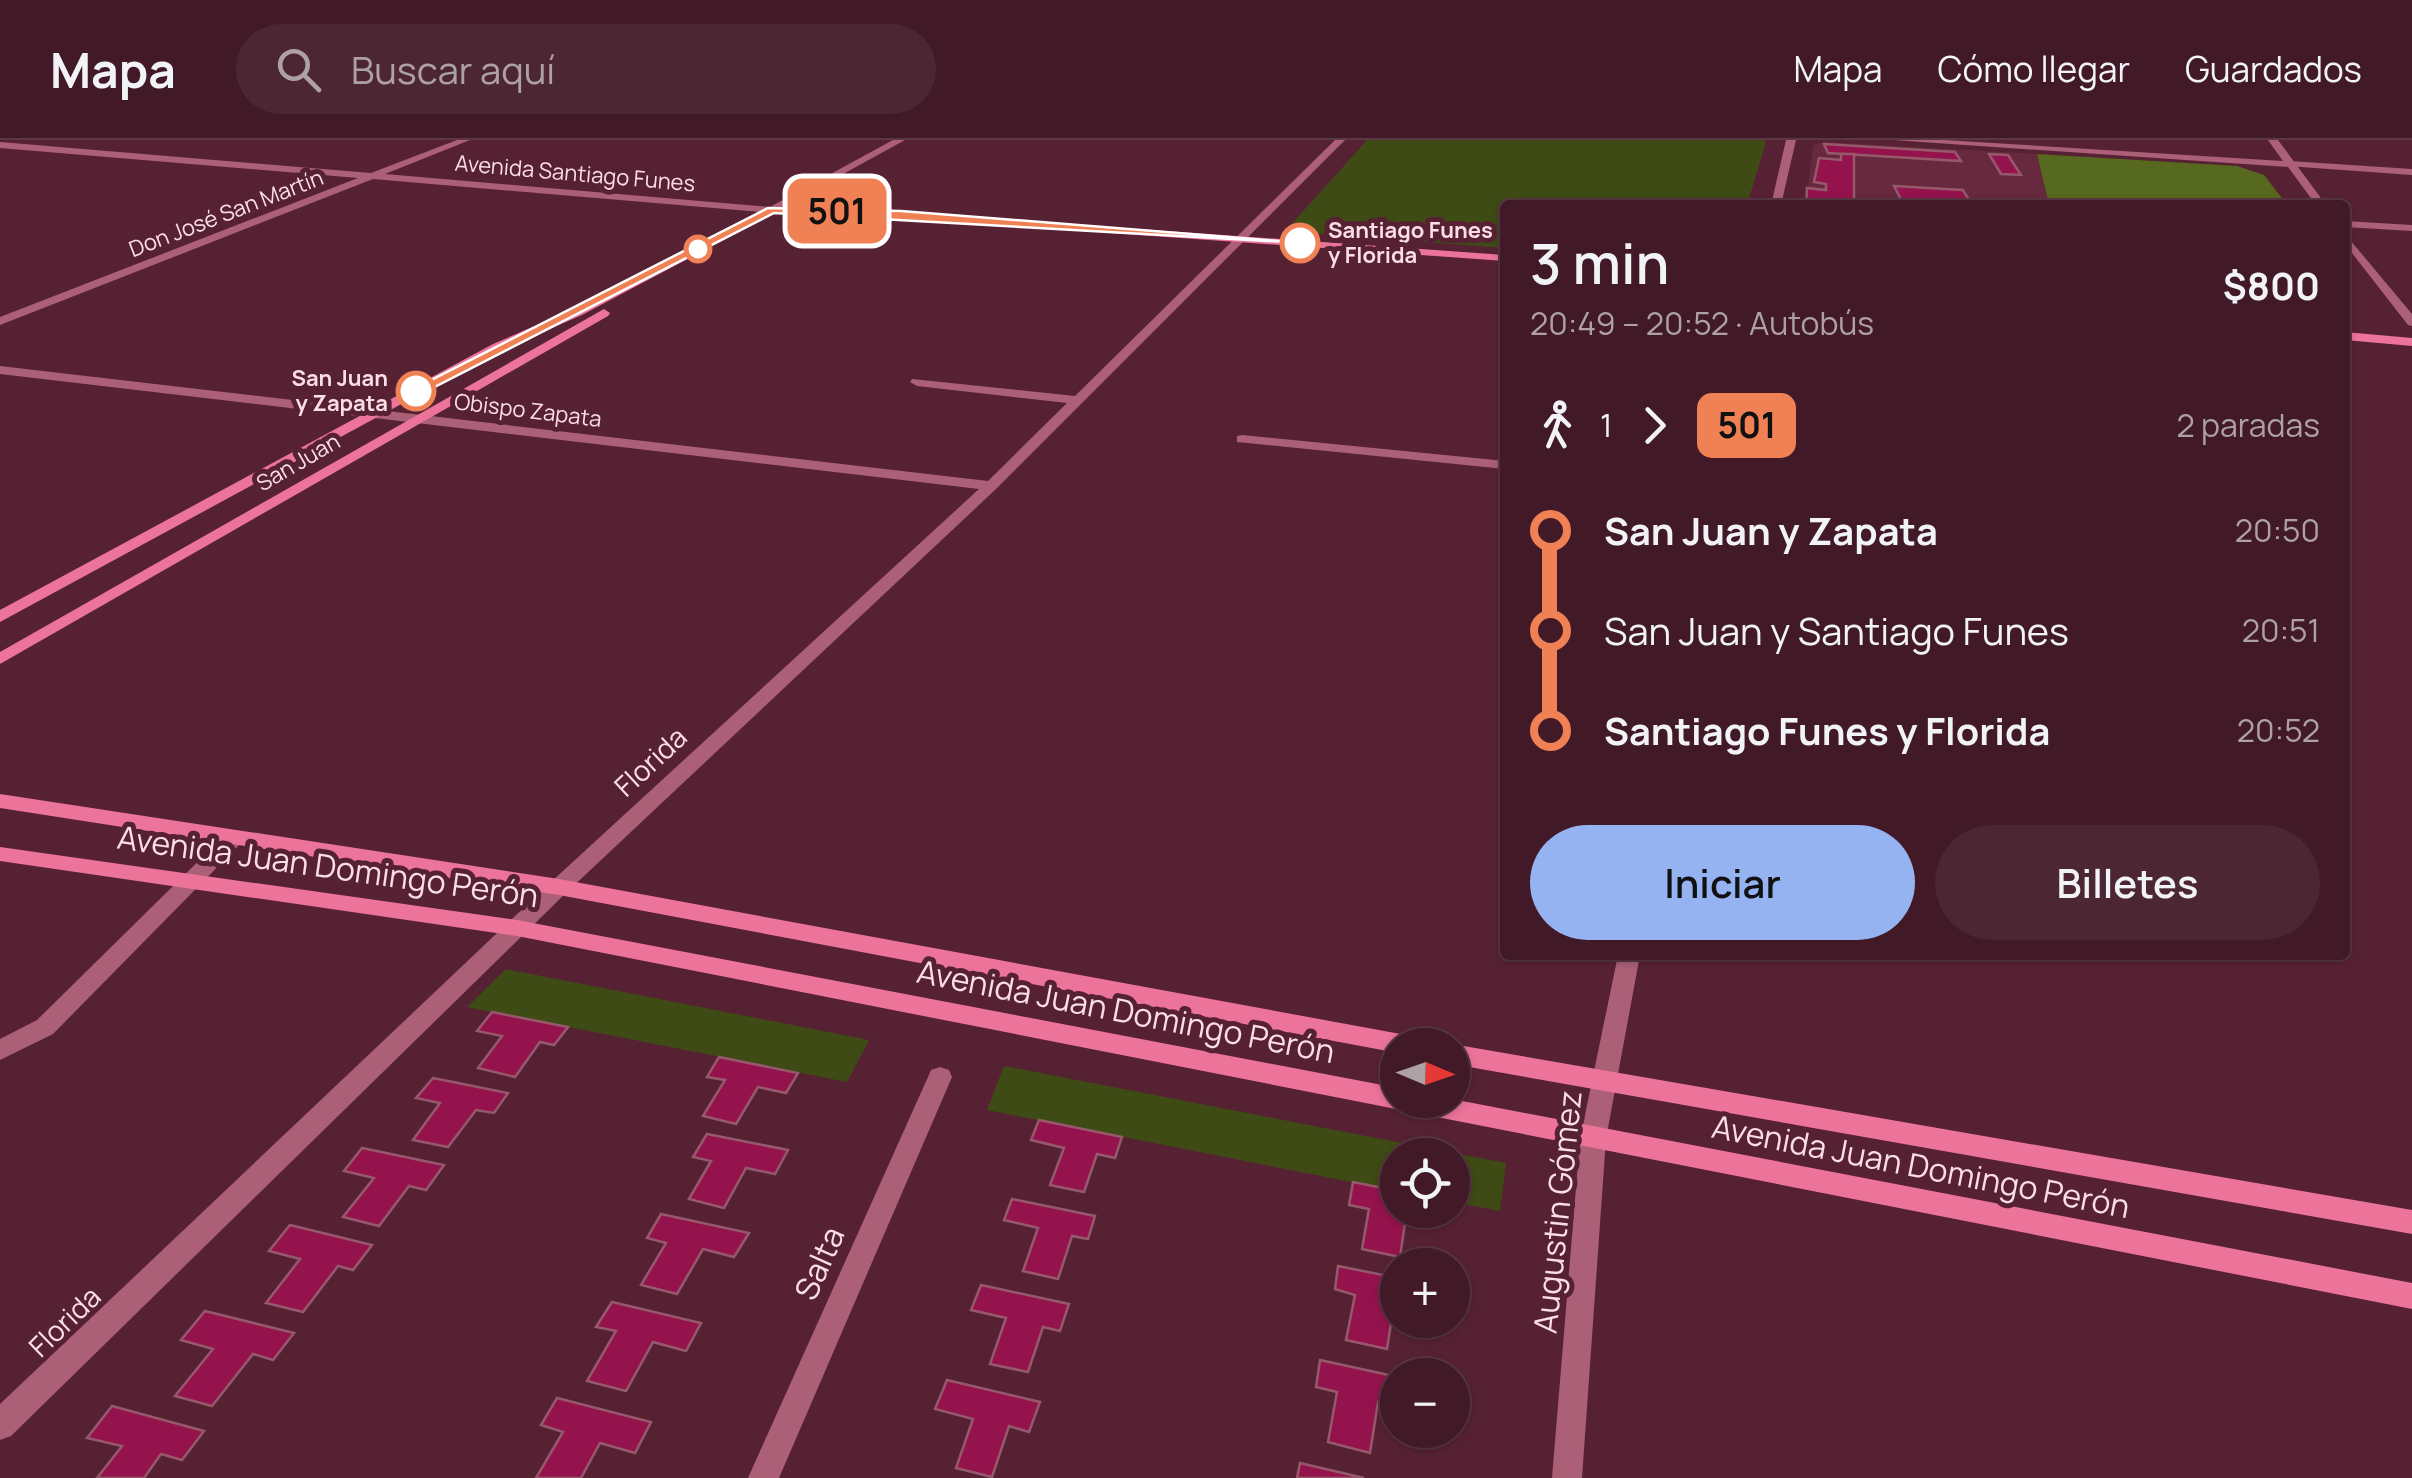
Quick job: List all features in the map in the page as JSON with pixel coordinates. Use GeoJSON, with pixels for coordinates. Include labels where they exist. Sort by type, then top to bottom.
{"type":"FeatureCollection","features":[{"type":"Feature","properties":{"kind":"main road","name":"Avenida Santiago Funes"},"geometry":{"type":"LineString","coordinates":[[772,210],[1237,243]]}},
{"type":"Feature","properties":{"kind":"main road","name":"San Juan"},"geometry":{"type":"LineString","coordinates":[[0,617],[497,347],[578,312],[772,210]]}},
{"type":"Feature","properties":{"kind":"main road","name":"San Juan"},"geometry":{"type":"LineString","coordinates":[[0,658],[752,228],[772,210]]}},
{"type":"Feature","properties":{"kind":"main road"},"geometry":{"type":"LineString","coordinates":[[1237,243],[1500,258]]}},
{"type":"Feature","properties":{"kind":"main road"},"geometry":{"type":"LineString","coordinates":[[1237,243],[1500,268]]}},
{"type":"Feature","properties":{"kind":"main road"},"geometry":{"type":"LineString","coordinates":[[2350,324],[2412,326]]}},
{"type":"Feature","properties":{"kind":"main road"},"geometry":{"type":"LineString","coordinates":[[2350,336],[2412,342]]}},
{"type":"Feature","properties":{"kind":"main road","name":"Avenida Juan Domingo Perón"},"geometry":{"type":"LineString","coordinates":[[0,800],[559,888],[1380,1040]]}},
{"type":"Feature","properties":{"kind":"main road","name":"Avenida Juan Domingo Perón"},"geometry":{"type":"LineString","coordinates":[[0,854],[517,928],[2412,1296]]}},
{"type":"Feature","properties":{"kind":"main road","name":"Avenida Juan Domingo Perón"},"geometry":{"type":"LineString","coordinates":[[1470,1057],[2412,1222]]}},
{"type":"Feature","properties":{"kind":"street"},"geometry":{"type":"LineString","coordinates":[[0,144],[9,140]]}},
{"type":"Feature","properties":{"kind":"street","name":"Don José San Martín"},"geometry":{"type":"LineString","coordinates":[[0,320],[465,140]]}},
{"type":"Feature","properties":{"kind":"street","name":"San Juan"},"geometry":{"type":"LineString","coordinates":[[772,210],[900,140]]}},
{"type":"Feature","properties":{"kind":"street","name":"Florida"},"geometry":{"type":"LineString","coordinates":[[0,1425],[559,888],[991,486],[1340,140]]}},
{"type":"Feature","properties":{"kind":"street"},"geometry":{"type":"LineString","coordinates":[[1777,200],[1791,140]]}},
{"type":"Feature","properties":{"kind":"street"},"geometry":{"type":"LineString","coordinates":[[1898,140],[2412,172]]}},
{"type":"Feature","properties":{"kind":"street"},"geometry":{"type":"LineString","coordinates":[[2273,140],[2317,200]]}},
{"type":"Feature","properties":{"kind":"street","name":"Avenida Santiago Funes"},"geometry":{"type":"LineString","coordinates":[[0,144],[772,210]]}},
{"type":"Feature","properties":{"kind":"street"},"geometry":{"type":"LineString","coordinates":[[2350,224],[2412,228]]}},
{"type":"Feature","properties":{"kind":"street"},"geometry":{"type":"LineString","coordinates":[[2350,244],[2412,326]]}},
{"type":"Feature","properties":{"kind":"street","name":"Obispo Zapata"},"geometry":{"type":"LineString","coordinates":[[0,370],[991,486]]}},
{"type":"Feature","properties":{"kind":"street"},"geometry":{"type":"LineString","coordinates":[[917,382],[1078,400]]}},
{"type":"Feature","properties":{"kind":"street"},"geometry":{"type":"LineString","coordinates":[[1242,439],[1500,465]]}},
{"type":"Feature","properties":{"kind":"street"},"geometry":{"type":"LineString","coordinates":[[0,1050],[45,1026],[186,881],[235,837]]}},
{"type":"Feature","properties":{"kind":"street","name":"Augustin Gómez"},"geometry":{"type":"LineString","coordinates":[[1568,1478],[1593,1138],[1628,960]]}},
{"type":"Feature","properties":{"kind":"street","name":"Salta"},"geometry":{"type":"LineString","coordinates":[[763,1478],[940,1077]]}},
{"type":"Feature","properties":{"kind":"shaded area"},"geometry":{"type":"Polygon","coordinates":[[[1826,142],[2037,154],[2048,200],[1807,200],[1813,145],[1826,142]]]}},
{"type":"Feature","properties":{"kind":"green space"},"geometry":{"type":"Polygon","coordinates":[[[1367,140],[1766,142],[1749,200],[1500,200],[1500,248],[1296,232],[1289,227],[1367,140]]]}},
{"type":"Feature","properties":{"kind":"green space"},"geometry":{"type":"Polygon","coordinates":[[[2037,154],[2237,166],[2264,175],[2283,200],[2048,200],[2037,154]]]}},
{"type":"Feature","properties":{"kind":"green space"},"geometry":{"type":"Polygon","coordinates":[[[506,969],[869,1040],[847,1082],[467,1007],[506,969]]]}},
{"type":"Feature","properties":{"kind":"green space"},"geometry":{"type":"Polygon","coordinates":[[[1004,1066],[1380,1139],[1380,1188],[987,1110],[1004,1066]]]}},
{"type":"Feature","properties":{"kind":"green space"},"geometry":{"type":"Polygon","coordinates":[[[1470,1156],[1506,1163],[1500,1211],[1470,1205],[1470,1156]]]}},
{"type":"Feature","properties":{"kind":"building"},"geometry":{"type":"Polygon","coordinates":[[[1824,144],[1955,152],[1961,161],[1828,153],[1824,144]]]}},
{"type":"Feature","properties":{"kind":"building"},"geometry":{"type":"Polygon","coordinates":[[[1841,154],[1854,154],[1854,200],[1806,200],[1807,188],[1826,190],[1826,184],[1814,182],[1819,158],[1841,160],[1841,154]]]}},
{"type":"Feature","properties":{"kind":"building"},"geometry":{"type":"Polygon","coordinates":[[[1989,154],[2008,155],[2021,175],[2001,174],[1989,154]]]}},
{"type":"Feature","properties":{"kind":"building"},"geometry":{"type":"Polygon","coordinates":[[[1894,186],[1963,190],[1969,200],[1901,200],[1894,186]]]}},
{"type":"Feature","properties":{"kind":"building"},"geometry":{"type":"Polygon","coordinates":[[[492,1012],[568,1027],[554,1045],[540,1042],[515,1077],[478,1068],[502,1036],[477,1031],[492,1012]]]}},
{"type":"Feature","properties":{"kind":"building"},"geometry":{"type":"Polygon","coordinates":[[[719,1057],[798,1073],[786,1093],[758,1087],[736,1124],[703,1116],[725,1080],[707,1077],[719,1057]]]}},
{"type":"Feature","properties":{"kind":"building"},"geometry":{"type":"Polygon","coordinates":[[[433,1078],[508,1093],[494,1113],[476,1110],[448,1147],[413,1140],[440,1103],[416,1098],[433,1078]]]}},
{"type":"Feature","properties":{"kind":"building"},"geometry":{"type":"Polygon","coordinates":[[[1039,1120],[1122,1137],[1115,1158],[1097,1154],[1084,1192],[1050,1185],[1064,1148],[1031,1140],[1039,1120]]]}},
{"type":"Feature","properties":{"kind":"building"},"geometry":{"type":"Polygon","coordinates":[[[707,1134],[788,1150],[775,1174],[746,1168],[724,1208],[689,1199],[711,1161],[693,1157],[707,1134]]]}},
{"type":"Feature","properties":{"kind":"building"},"geometry":{"type":"Polygon","coordinates":[[[362,1148],[444,1165],[426,1190],[409,1186],[379,1226],[343,1217],[374,1178],[344,1171],[362,1148]]]}},
{"type":"Feature","properties":{"kind":"building"},"geometry":{"type":"Polygon","coordinates":[[[1353,1182],[1380,1187],[1380,1228],[1404,1228],[1401,1248],[1380,1248],[1380,1253],[1362,1249],[1369,1209],[1349,1205],[1353,1182]]]}},
{"type":"Feature","properties":{"kind":"building"},"geometry":{"type":"Polygon","coordinates":[[[1012,1199],[1095,1216],[1088,1239],[1072,1236],[1058,1279],[1023,1271],[1038,1228],[1004,1220],[1012,1199]]]}},
{"type":"Feature","properties":{"kind":"building"},"geometry":{"type":"Polygon","coordinates":[[[661,1214],[749,1233],[734,1257],[703,1249],[677,1294],[641,1285],[666,1243],[647,1238],[661,1214]]]}},
{"type":"Feature","properties":{"kind":"building"},"geometry":{"type":"Polygon","coordinates":[[[290,1225],[372,1245],[353,1270],[338,1266],[303,1312],[266,1303],[300,1259],[269,1251],[290,1225]]]}},
{"type":"Feature","properties":{"kind":"building"},"geometry":{"type":"Polygon","coordinates":[[[1338,1266],[1380,1274],[1380,1338],[1389,1338],[1387,1349],[1346,1340],[1355,1295],[1335,1289],[1338,1266]]]}},
{"type":"Feature","properties":{"kind":"building"},"geometry":{"type":"Polygon","coordinates":[[[981,1285],[1069,1304],[1060,1331],[1043,1327],[1028,1372],[990,1364],[1006,1318],[971,1310],[981,1285]]]}},
{"type":"Feature","properties":{"kind":"building"},"geometry":{"type":"Polygon","coordinates":[[[612,1302],[701,1323],[686,1351],[653,1342],[626,1391],[587,1381],[616,1331],[596,1327],[612,1302]]]}},
{"type":"Feature","properties":{"kind":"building"},"geometry":{"type":"Polygon","coordinates":[[[205,1311],[294,1333],[273,1360],[253,1354],[212,1406],[175,1396],[213,1349],[181,1340],[205,1311]]]}},
{"type":"Feature","properties":{"kind":"building"},"geometry":{"type":"Polygon","coordinates":[[[1320,1360],[1380,1373],[1380,1402],[1370,1453],[1328,1442],[1337,1392],[1316,1387],[1320,1360]]]}},
{"type":"Feature","properties":{"kind":"building"},"geometry":{"type":"Polygon","coordinates":[[[947,1380],[1040,1402],[1029,1432],[1009,1426],[992,1477],[956,1468],[973,1419],[935,1409],[947,1380]]]}},
{"type":"Feature","properties":{"kind":"building"},"geometry":{"type":"Polygon","coordinates":[[[557,1398],[651,1422],[635,1453],[600,1443],[581,1478],[536,1478],[563,1432],[541,1425],[557,1398]]]}},
{"type":"Feature","properties":{"kind":"building"},"geometry":{"type":"Polygon","coordinates":[[[112,1406],[204,1431],[182,1460],[161,1454],[144,1478],[97,1478],[122,1446],[87,1438],[112,1406]]]}},
{"type":"Feature","properties":{"kind":"building"},"geometry":{"type":"Polygon","coordinates":[[[1300,1463],[1364,1478],[1297,1478],[1300,1463]]]}},
{"type":"Feature","properties":{"kind":"bus line","name":"501"},"geometry":{"type":"LineString","coordinates":[[416,391],[772,210],[901,214],[1300,243]]}},
{"type":"Feature","properties":{"kind":"place","name":"Santiago Funes y Florida"},"geometry":{"type":"Point","coordinates":[1300,243]}},
{"type":"Feature","properties":{"kind":"place","name":"San Juan y Zapata"},"geometry":{"type":"Point","coordinates":[416,391]}}]}
